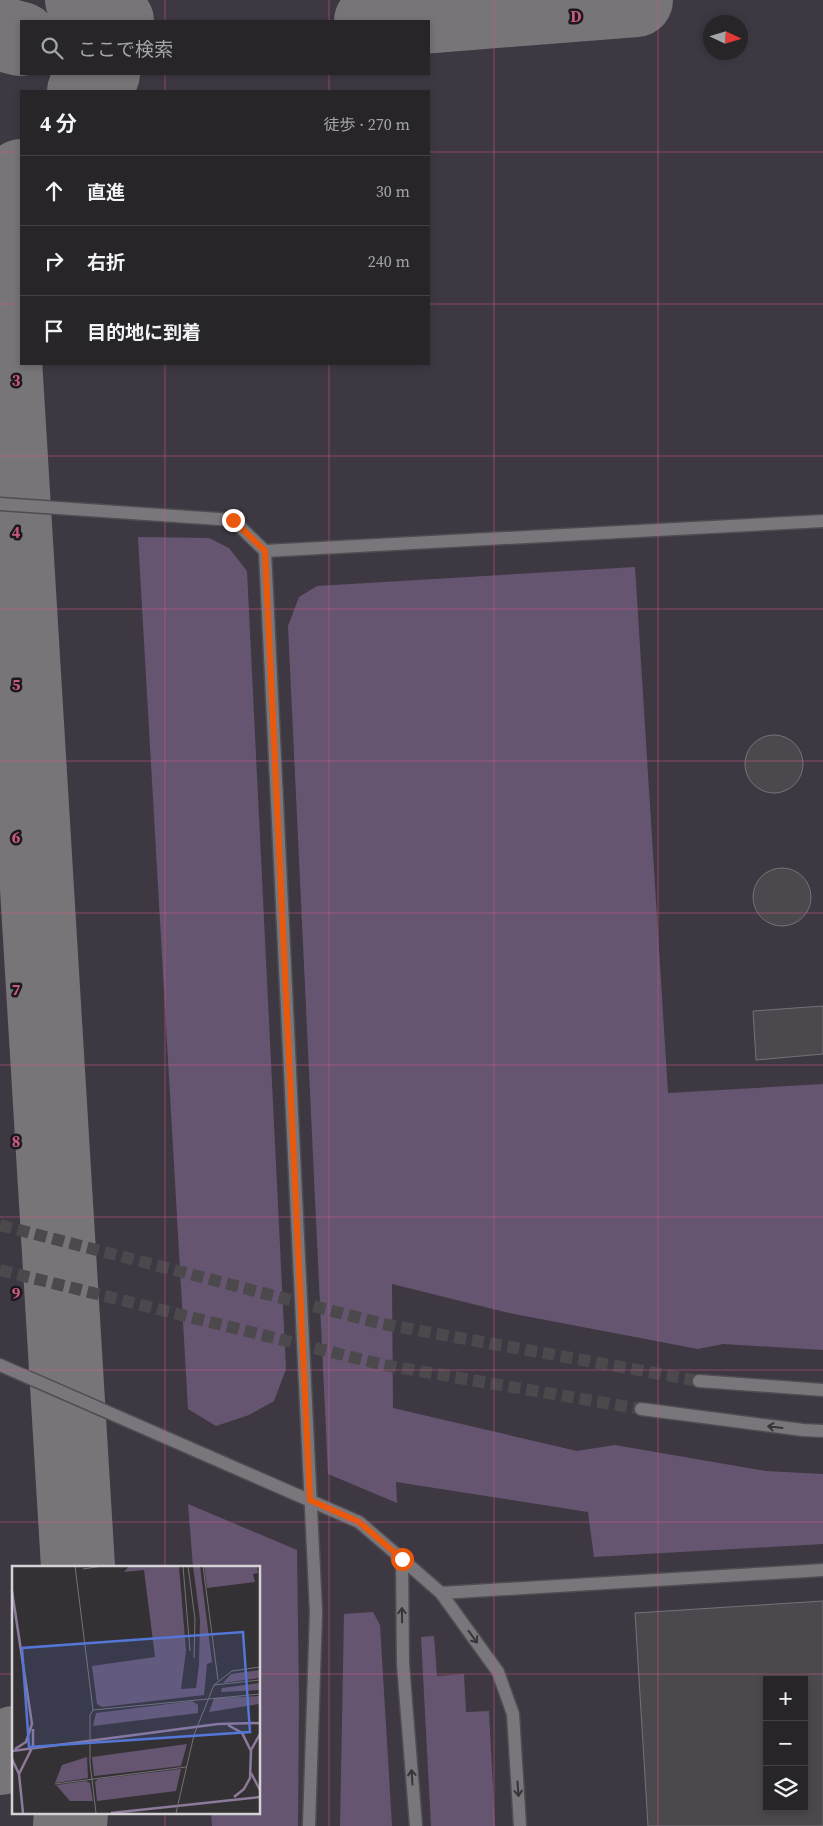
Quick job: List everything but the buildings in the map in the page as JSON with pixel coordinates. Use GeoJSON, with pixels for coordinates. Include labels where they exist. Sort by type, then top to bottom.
{"type":"FeatureCollection","features":[{"type":"Feature","properties":{"kind":"street"},"geometry":{"type":"LineString","coordinates":[[0,504],[233,520],[265,551],[316,1612],[309,1826]]}},
{"type":"Feature","properties":{"kind":"street"},"geometry":{"type":"LineString","coordinates":[[265,551],[823,521]]}},
{"type":"Feature","properties":{"kind":"street"},"geometry":{"type":"LineString","coordinates":[[0,1365],[359,1522],[441,1593],[498,1672],[513,1714],[520,1826]]}},
{"type":"Feature","properties":{"kind":"street"},"geometry":{"type":"LineString","coordinates":[[699,1381],[823,1390]]}},
{"type":"Feature","properties":{"kind":"street"},"geometry":{"type":"LineString","coordinates":[[641,1409],[823,1431]]}},
{"type":"Feature","properties":{"kind":"street"},"geometry":{"type":"LineString","coordinates":[[402,1559],[403,1664],[416,1826]]}},
{"type":"Feature","properties":{"kind":"street"},"geometry":{"type":"LineString","coordinates":[[441,1593],[823,1570]]}},
{"type":"Feature","properties":{"kind":"shaded area"},"geometry":{"type":"Polygon","coordinates":[[[0,0],[823,0],[823,1826],[0,1826],[0,0]]]}},
{"type":"Feature","properties":{"kind":"shaded area"},"geometry":{"type":"Polygon","coordinates":[[[138,537],[209,538],[229,548],[247,571],[286,1369],[274,1401],[249,1415],[216,1426],[188,1409],[138,537]]]}},
{"type":"Feature","properties":{"kind":"shaded area"},"geometry":{"type":"Polygon","coordinates":[[[635,567],[668,1093],[823,1084],[823,1350],[723,1344],[698,1349],[509,1313],[392,1284],[393,1408],[577,1451],[615,1445],[766,1471],[823,1474],[823,1544],[594,1557],[588,1512],[396,1482],[397,1503],[328,1474],[288,626],[299,597],[317,586],[635,567]]]}},
{"type":"Feature","properties":{"kind":"shaded area"},"geometry":{"type":"Polygon","coordinates":[[[188,1504],[297,1550],[298,1826],[212,1826],[211,1814],[260,1814],[260,1566],[193,1566],[188,1504]]]}},
{"type":"Feature","properties":{"kind":"shaded area"},"geometry":{"type":"Polygon","coordinates":[[[373,1612],[380,1625],[392,1826],[340,1826],[344,1614],[373,1612]]]}},
{"type":"Feature","properties":{"kind":"shaded area"},"geometry":{"type":"Polygon","coordinates":[[[434,1636],[437,1676],[464,1674],[466,1712],[489,1711],[495,1826],[431,1826],[421,1637],[434,1636]]]}},
{"type":"Feature","properties":{"kind":"taxiway"},"geometry":{"type":"LineString","coordinates":[[82,0],[115,20]]}},
{"type":"Feature","properties":{"kind":"taxiway"},"geometry":{"type":"LineString","coordinates":[[384,20],[636,0]]}},
{"type":"Feature","properties":{"kind":"taxiway"},"geometry":{"type":"LineString","coordinates":[[0,32],[20,39]]}},
{"type":"Feature","properties":{"kind":"taxiway"},"geometry":{"type":"LineString","coordinates":[[85,90],[102,75]]}},
{"type":"Feature","properties":{"kind":"taxiway"},"geometry":{"type":"LineString","coordinates":[[0,253],[9,200],[20,178]]}},
{"type":"Feature","properties":{"kind":"taxiway"},"geometry":{"type":"LineString","coordinates":[[0,277],[78,1566]]}},
{"type":"Feature","properties":{"kind":"taxiway"},"geometry":{"type":"LineString","coordinates":[[0,1758],[12,1745]]}},
{"type":"Feature","properties":{"kind":"taxiway"},"geometry":{"type":"LineString","coordinates":[[70,1826],[71,1814]]}},
{"type":"Feature","properties":{"kind":"tunnel"},"geometry":{"type":"LineString","coordinates":[[0,1225],[383,1324],[699,1381]]}},
{"type":"Feature","properties":{"kind":"tunnel"},"geometry":{"type":"LineString","coordinates":[[0,1270],[384,1365],[641,1409]]}},
{"type":"Feature","properties":{"kind":"route"},"geometry":{"type":"LineString","coordinates":[[233,520],[265,551],[310,1500],[359,1522],[402,1559]]}}]}
